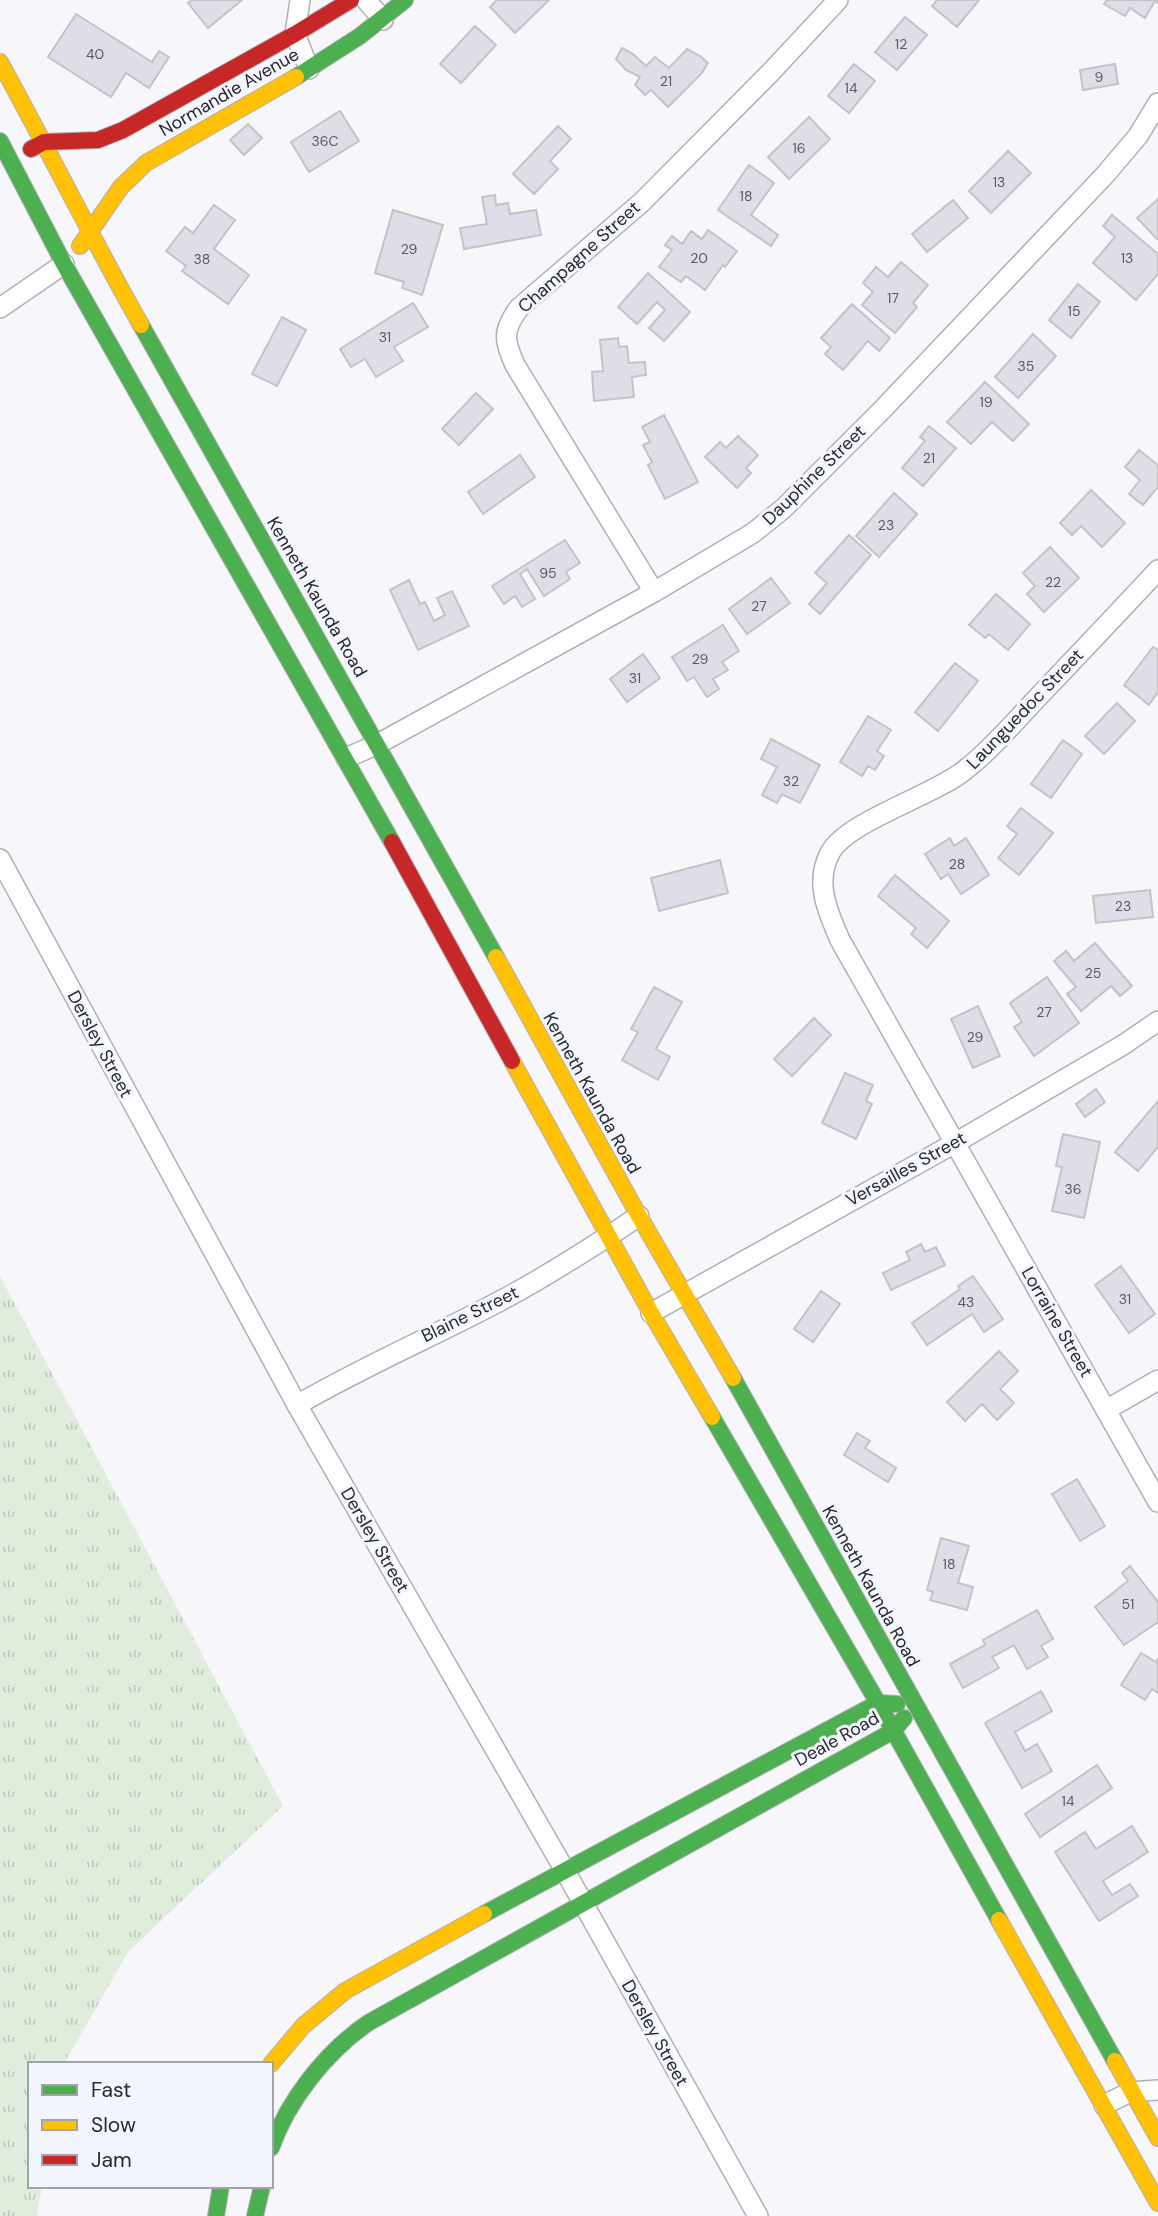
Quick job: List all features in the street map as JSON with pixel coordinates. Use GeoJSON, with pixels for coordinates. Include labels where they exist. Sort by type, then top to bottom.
{"type":"FeatureCollection","features":[{"type":"Feature","properties":{"kind":"main road","name":"Normandie Avenue"},"geometry":{"type":"LineString","coordinates":[[44,142],[78,142],[112,136],[351,0]]}},
{"type":"Feature","properties":{"kind":"main road","name":"Normandie Avenue"},"geometry":{"type":"LineString","coordinates":[[64,264],[90,235],[114,195],[145,164],[309,69],[383,20],[405,0]]}},
{"type":"Feature","properties":{"kind":"main road","name":"Kenneth Kaunda Road"},"geometry":{"type":"LineString","coordinates":[[0,62],[44,142],[90,235],[1158,2138]]}},
{"type":"Feature","properties":{"kind":"main road"},"geometry":{"type":"LineString","coordinates":[[0,141],[64,264],[346,758],[651,1312],[878,1703],[1158,2203]]}},
{"type":"Feature","properties":{"kind":"main road"},"geometry":{"type":"LineString","coordinates":[[10,160],[44,142]]}},
{"type":"Feature","properties":{"kind":"main road","name":"Deale Road"},"geometry":{"type":"LineString","coordinates":[[273,2144],[291,2108],[320,2067],[356,2032],[371,1999],[564,1869],[878,1703],[915,1705]]}},
{"type":"Feature","properties":{"kind":"main road","name":"Deale Road"},"geometry":{"type":"LineString","coordinates":[[273,2062],[303,2026],[345,1991],[371,1999],[581,1902],[892,1731],[915,1705]]}},
{"type":"Feature","properties":{"kind":"main road"},"geometry":{"type":"LineString","coordinates":[[216,2216],[221,2188]]}},
{"type":"Feature","properties":{"kind":"main road"},"geometry":{"type":"LineString","coordinates":[[255,2216],[262,2188]]}},
{"type":"Feature","properties":{"kind":"street"},"geometry":{"type":"LineString","coordinates":[[300,0],[295,34],[309,69]]}},
{"type":"Feature","properties":{"kind":"street"},"geometry":{"type":"LineString","coordinates":[[366,0],[383,20]]}},
{"type":"Feature","properties":{"kind":"street","name":"Champagne Street"},"geometry":{"type":"LineString","coordinates":[[654,592],[515,365],[507,348],[505,333],[519,308],[642,202],[838,0]]}},
{"type":"Feature","properties":{"kind":"street","name":"Dauphine Street"},"geometry":{"type":"LineString","coordinates":[[346,758],[378,744],[654,592],[753,533],[784,508],[882,410],[1104,176],[1138,136],[1158,103]]}},
{"type":"Feature","properties":{"kind":"street"},"geometry":{"type":"LineString","coordinates":[[0,308],[64,264]]}},
{"type":"Feature","properties":{"kind":"street","name":"Launguedoc Street"},"geometry":{"type":"LineString","coordinates":[[955,1143],[840,940],[826,908],[822,878],[829,855],[844,837],[964,771],[994,744],[1158,570]]}},
{"type":"Feature","properties":{"kind":"street","name":"Dersley Street"},"geometry":{"type":"LineString","coordinates":[[0,859],[297,1405],[564,1869],[758,2216]]}},
{"type":"Feature","properties":{"kind":"street","name":"Versailles Street"},"geometry":{"type":"LineString","coordinates":[[651,1312],[955,1143],[1123,1045],[1158,1021]]}},
{"type":"Feature","properties":{"kind":"street","name":"Lorraine Street"},"geometry":{"type":"LineString","coordinates":[[955,1143],[1158,1502]]}},
{"type":"Feature","properties":{"kind":"street","name":"Blaine Street"},"geometry":{"type":"LineString","coordinates":[[297,1405],[350,1375],[500,1301],[609,1237],[639,1216]]}},
{"type":"Feature","properties":{"kind":"street"},"geometry":{"type":"LineString","coordinates":[[1107,1410],[1158,1380]]}},
{"type":"Feature","properties":{"kind":"street"},"geometry":{"type":"LineString","coordinates":[[1104,2105],[1130,2092],[1158,2090]]}},
{"type":"Feature","properties":{"kind":"street"},"geometry":{"type":"LineString","coordinates":[[1130,2152],[1158,2138]]}},
{"type":"Feature","properties":{"kind":"green space"},"geometry":{"type":"Polygon","coordinates":[[[0,1276],[283,1806],[128,1952],[65,2062],[28,2062],[28,2188],[42,2188],[37,2216],[0,2216],[0,1276]]]}},
{"type":"Feature","properties":{"kind":"building"},"geometry":{"type":"Polygon","coordinates":[[[192,0],[242,0],[208,28],[188,3],[192,0]]]}},
{"type":"Feature","properties":{"kind":"building"},"geometry":{"type":"Polygon","coordinates":[[[497,0],[549,0],[515,33],[490,7],[497,0]]]}},
{"type":"Feature","properties":{"kind":"building"},"geometry":{"type":"Polygon","coordinates":[[[937,0],[979,0],[957,27],[932,6],[937,0]]]}},
{"type":"Feature","properties":{"kind":"building"},"geometry":{"type":"Polygon","coordinates":[[[1107,0],[1158,0],[1158,3],[1155,1],[1145,18],[1130,8],[1125,16],[1104,4],[1107,0]]]}},
{"type":"Feature","properties":{"kind":"building"},"geometry":{"type":"Polygon","coordinates":[[[76,14],[152,62],[159,51],[169,57],[149,88],[126,73],[111,97],[48,57],[76,14]]]}},
{"type":"Feature","properties":{"kind":"building"},"geometry":{"type":"Polygon","coordinates":[[[905,17],[927,35],[897,70],[875,52],[905,17]]]}},
{"type":"Feature","properties":{"kind":"building"},"geometry":{"type":"Polygon","coordinates":[[[475,26],[496,45],[461,83],[440,64],[475,26]]]}},
{"type":"Feature","properties":{"kind":"building"},"geometry":{"type":"Polygon","coordinates":[[[622,48],[646,66],[655,57],[669,68],[687,49],[708,63],[702,73],[668,107],[651,90],[645,95],[635,85],[640,77],[626,70],[616,59],[622,48]]]}},
{"type":"Feature","properties":{"kind":"building"},"geometry":{"type":"Polygon","coordinates":[[[854,64],[875,81],[849,113],[828,96],[854,64]]]}},
{"type":"Feature","properties":{"kind":"building"},"geometry":{"type":"Polygon","coordinates":[[[1115,64],[1118,84],[1083,90],[1080,70],[1115,64]]]}},
{"type":"Feature","properties":{"kind":"building"},"geometry":{"type":"Polygon","coordinates":[[[340,111],[359,141],[309,172],[291,142],[340,111]]]}},
{"type":"Feature","properties":{"kind":"building"},"geometry":{"type":"Polygon","coordinates":[[[809,117],[830,139],[789,179],[768,157],[809,117]]]}},
{"type":"Feature","properties":{"kind":"building"},"geometry":{"type":"Polygon","coordinates":[[[248,124],[262,138],[244,155],[230,140],[248,124]]]}},
{"type":"Feature","properties":{"kind":"building"},"geometry":{"type":"Polygon","coordinates":[[[558,126],[571,139],[550,161],[558,169],[534,194],[513,174],[558,126]]]}},
{"type":"Feature","properties":{"kind":"building"},"geometry":{"type":"Polygon","coordinates":[[[1008,151],[1031,173],[991,213],[969,191],[1008,151]]]}},
{"type":"Feature","properties":{"kind":"building"},"geometry":{"type":"Polygon","coordinates":[[[749,165],[774,183],[751,215],[778,235],[771,246],[718,210],[749,165]]]}},
{"type":"Feature","properties":{"kind":"building"},"geometry":{"type":"Polygon","coordinates":[[[495,195],[496,205],[508,203],[510,214],[536,210],[541,235],[464,249],[460,228],[487,224],[482,197],[495,195]]]}},
{"type":"Feature","properties":{"kind":"building"},"geometry":{"type":"Polygon","coordinates":[[[1158,199],[1158,239],[1157,239],[1137,218],[1158,199]]]}},
{"type":"Feature","properties":{"kind":"building"},"geometry":{"type":"Polygon","coordinates":[[[953,200],[968,218],[927,252],[912,234],[953,200]]]}},
{"type":"Feature","properties":{"kind":"building"},"geometry":{"type":"Polygon","coordinates":[[[214,205],[235,220],[214,249],[249,275],[228,304],[182,271],[186,266],[166,251],[185,227],[193,233],[214,205]]]}},
{"type":"Feature","properties":{"kind":"building"},"geometry":{"type":"Polygon","coordinates":[[[393,210],[443,225],[422,295],[402,288],[404,282],[375,273],[393,210]]]}},
{"type":"Feature","properties":{"kind":"building"},"geometry":{"type":"Polygon","coordinates":[[[1112,215],[1158,254],[1158,274],[1136,300],[1093,263],[1115,237],[1103,226],[1112,215]]]}},
{"type":"Feature","properties":{"kind":"building"},"geometry":{"type":"Polygon","coordinates":[[[708,230],[737,251],[705,290],[686,276],[681,282],[659,267],[672,250],[665,245],[672,236],[682,244],[691,231],[702,239],[708,230]]]}},
{"type":"Feature","properties":{"kind":"building"},"geometry":{"type":"Polygon","coordinates":[[[901,262],[928,285],[913,303],[917,307],[895,333],[862,305],[873,292],[863,283],[876,267],[888,277],[901,262]]]}},
{"type":"Feature","properties":{"kind":"building"},"geometry":{"type":"Polygon","coordinates":[[[648,273],[690,312],[664,341],[649,328],[665,310],[657,302],[637,324],[618,307],[648,273]]]}},
{"type":"Feature","properties":{"kind":"building"},"geometry":{"type":"Polygon","coordinates":[[[1078,284],[1100,302],[1071,338],[1049,320],[1078,284]]]}},
{"type":"Feature","properties":{"kind":"building"},"geometry":{"type":"Polygon","coordinates":[[[413,303],[428,327],[394,347],[403,361],[376,377],[365,359],[351,367],[340,349],[413,303]]]}},
{"type":"Feature","properties":{"kind":"building"},"geometry":{"type":"Polygon","coordinates":[[[852,304],[890,338],[879,351],[868,341],[843,370],[825,354],[831,347],[821,338],[852,304]]]}},
{"type":"Feature","properties":{"kind":"building"},"geometry":{"type":"Polygon","coordinates":[[[282,317],[306,330],[277,386],[252,374],[282,317]]]}},
{"type":"Feature","properties":{"kind":"building"},"geometry":{"type":"Polygon","coordinates":[[[1033,334],[1056,356],[1018,398],[995,377],[1033,334]]]}},
{"type":"Feature","properties":{"kind":"building"},"geometry":{"type":"Polygon","coordinates":[[[618,338],[619,347],[627,346],[629,363],[645,362],[646,375],[632,377],[634,397],[594,401],[592,372],[603,371],[600,340],[618,338]]]}},
{"type":"Feature","properties":{"kind":"building"},"geometry":{"type":"Polygon","coordinates":[[[985,382],[1029,424],[1013,441],[992,422],[971,444],[947,422],[985,382]]]}},
{"type":"Feature","properties":{"kind":"building"},"geometry":{"type":"Polygon","coordinates":[[[476,393],[493,409],[459,445],[442,429],[476,393]]]}},
{"type":"Feature","properties":{"kind":"building"},"geometry":{"type":"Polygon","coordinates":[[[664,415],[698,482],[665,499],[648,465],[652,462],[643,445],[650,442],[642,427],[664,415]]]}},
{"type":"Feature","properties":{"kind":"building"},"geometry":{"type":"Polygon","coordinates":[[[929,426],[956,448],[923,486],[902,468],[925,441],[920,437],[929,426]]]}},
{"type":"Feature","properties":{"kind":"building"},"geometry":{"type":"Polygon","coordinates":[[[738,436],[758,455],[746,468],[751,473],[737,488],[705,457],[720,442],[726,448],[738,436]]]}},
{"type":"Feature","properties":{"kind":"building"},"geometry":{"type":"Polygon","coordinates":[[[1139,450],[1158,465],[1158,487],[1143,505],[1129,494],[1140,480],[1125,467],[1139,450]]]}},
{"type":"Feature","properties":{"kind":"building"},"geometry":{"type":"Polygon","coordinates":[[[520,455],[535,477],[483,514],[468,492],[520,455]]]}},
{"type":"Feature","properties":{"kind":"building"},"geometry":{"type":"Polygon","coordinates":[[[1091,490],[1125,523],[1102,547],[1081,526],[1072,535],[1060,523],[1091,490]]]}},
{"type":"Feature","properties":{"kind":"building"},"geometry":{"type":"Polygon","coordinates":[[[894,493],[917,514],[879,557],[856,536],[894,493]]]}},
{"type":"Feature","properties":{"kind":"building"},"geometry":{"type":"Polygon","coordinates":[[[849,535],[871,555],[820,614],[809,604],[827,583],[815,573],[849,535]]]}},
{"type":"Feature","properties":{"kind":"building"},"geometry":{"type":"Polygon","coordinates":[[[565,540],[580,563],[566,572],[570,579],[544,596],[527,569],[520,574],[535,599],[522,607],[515,596],[504,604],[492,586],[565,540]]]}},
{"type":"Feature","properties":{"kind":"building"},"geometry":{"type":"Polygon","coordinates":[[[1050,547],[1079,578],[1044,612],[1027,594],[1035,586],[1023,573],[1050,547]]]}},
{"type":"Feature","properties":{"kind":"building"},"geometry":{"type":"Polygon","coordinates":[[[771,578],[790,603],[747,634],[729,609],[771,578]]]}},
{"type":"Feature","properties":{"kind":"building"},"geometry":{"type":"Polygon","coordinates":[[[409,580],[420,604],[425,602],[434,621],[445,615],[437,598],[452,591],[469,626],[418,650],[390,590],[409,580]]]}},
{"type":"Feature","properties":{"kind":"building"},"geometry":{"type":"Polygon","coordinates":[[[996,594],[1030,624],[1008,650],[989,634],[985,638],[969,625],[996,594]]]}},
{"type":"Feature","properties":{"kind":"building"},"geometry":{"type":"Polygon","coordinates":[[[723,625],[739,651],[722,662],[728,670],[713,679],[719,689],[707,697],[694,677],[687,681],[672,657],[723,625]]]}},
{"type":"Feature","properties":{"kind":"building"},"geometry":{"type":"Polygon","coordinates":[[[1153,647],[1158,650],[1158,692],[1149,705],[1124,685],[1153,647]]]}},
{"type":"Feature","properties":{"kind":"building"},"geometry":{"type":"Polygon","coordinates":[[[643,654],[660,678],[627,702],[610,679],[643,654]]]}},
{"type":"Feature","properties":{"kind":"building"},"geometry":{"type":"Polygon","coordinates":[[[955,663],[978,681],[938,731],[915,712],[955,663]]]}},
{"type":"Feature","properties":{"kind":"building"},"geometry":{"type":"Polygon","coordinates":[[[1117,703],[1135,721],[1104,754],[1085,736],[1117,703]]]}},
{"type":"Feature","properties":{"kind":"building"},"geometry":{"type":"Polygon","coordinates":[[[868,716],[891,730],[877,751],[884,756],[875,770],[868,766],[862,776],[840,762],[868,716]]]}},
{"type":"Feature","properties":{"kind":"building"},"geometry":{"type":"Polygon","coordinates":[[[771,739],[820,765],[800,803],[782,794],[777,803],[762,795],[777,767],[761,759],[771,739]]]}},
{"type":"Feature","properties":{"kind":"building"},"geometry":{"type":"Polygon","coordinates":[[[1063,740],[1082,754],[1051,798],[1031,784],[1063,740]]]}},
{"type":"Feature","properties":{"kind":"building"},"geometry":{"type":"Polygon","coordinates":[[[1021,808],[1053,833],[1019,875],[998,858],[1017,834],[1007,826],[1021,808]]]}},
{"type":"Feature","properties":{"kind":"building"},"geometry":{"type":"Polygon","coordinates":[[[950,838],[954,846],[966,838],[989,875],[961,894],[948,874],[941,879],[925,854],[950,838]]]}},
{"type":"Feature","properties":{"kind":"building"},"geometry":{"type":"Polygon","coordinates":[[[720,860],[728,893],[659,911],[651,878],[720,860]]]}},
{"type":"Feature","properties":{"kind":"building"},"geometry":{"type":"Polygon","coordinates":[[[895,875],[949,921],[927,948],[911,934],[916,928],[878,896],[895,875]]]}},
{"type":"Feature","properties":{"kind":"building"},"geometry":{"type":"Polygon","coordinates":[[[1150,890],[1153,917],[1096,923],[1093,896],[1150,890]]]}},
{"type":"Feature","properties":{"kind":"building"},"geometry":{"type":"Polygon","coordinates":[[[1095,943],[1132,986],[1120,996],[1111,986],[1081,1011],[1067,994],[1076,987],[1054,961],[1066,951],[1074,961],[1095,943]]]}},
{"type":"Feature","properties":{"kind":"building"},"geometry":{"type":"Polygon","coordinates":[[[1047,977],[1079,1023],[1034,1056],[1014,1027],[1022,1022],[1010,1003],[1047,977]]]}},
{"type":"Feature","properties":{"kind":"building"},"geometry":{"type":"Polygon","coordinates":[[[654,987],[682,1002],[656,1049],[670,1057],[658,1080],[622,1060],[638,1032],[631,1029],[654,987]]]}},
{"type":"Feature","properties":{"kind":"building"},"geometry":{"type":"Polygon","coordinates":[[[978,1006],[1000,1056],[973,1068],[951,1019],[978,1006]]]}},
{"type":"Feature","properties":{"kind":"building"},"geometry":{"type":"Polygon","coordinates":[[[814,1018],[831,1035],[792,1076],[774,1059],[814,1018]]]}},
{"type":"Feature","properties":{"kind":"building"},"geometry":{"type":"Polygon","coordinates":[[[845,1073],[873,1085],[866,1101],[872,1104],[856,1139],[822,1123],[845,1073]]]}},
{"type":"Feature","properties":{"kind":"building"},"geometry":{"type":"Polygon","coordinates":[[[1096,1089],[1105,1102],[1085,1117],[1076,1104],[1096,1089]]]}},
{"type":"Feature","properties":{"kind":"building"},"geometry":{"type":"Polygon","coordinates":[[[1158,1101],[1158,1147],[1138,1171],[1115,1152],[1158,1101]]]}},
{"type":"Feature","properties":{"kind":"building"},"geometry":{"type":"Polygon","coordinates":[[[1063,1134],[1100,1142],[1084,1218],[1052,1211],[1062,1167],[1056,1166],[1063,1134]]]}},
{"type":"Feature","properties":{"kind":"building"},"geometry":{"type":"Polygon","coordinates":[[[921,1244],[925,1252],[936,1247],[945,1265],[891,1290],[883,1273],[910,1260],[906,1252],[921,1244]]]}},
{"type":"Feature","properties":{"kind":"building"},"geometry":{"type":"Polygon","coordinates":[[[1121,1266],[1155,1314],[1129,1333],[1095,1285],[1121,1266]]]}},
{"type":"Feature","properties":{"kind":"building"},"geometry":{"type":"Polygon","coordinates":[[[973,1276],[1003,1319],[984,1332],[972,1314],[927,1345],[912,1323],[960,1289],[958,1286],[973,1276]]]}},
{"type":"Feature","properties":{"kind":"building"},"geometry":{"type":"Polygon","coordinates":[[[821,1291],[840,1304],[813,1342],[794,1329],[821,1291]]]}},
{"type":"Feature","properties":{"kind":"building"},"geometry":{"type":"Polygon","coordinates":[[[999,1351],[1018,1371],[1000,1389],[1014,1403],[997,1420],[982,1404],[965,1421],[947,1402],[999,1351]]]}},
{"type":"Feature","properties":{"kind":"building"},"geometry":{"type":"Polygon","coordinates":[[[857,1433],[870,1441],[865,1448],[896,1468],[888,1482],[844,1455],[857,1433]]]}},
{"type":"Feature","properties":{"kind":"building"},"geometry":{"type":"Polygon","coordinates":[[[1077,1479],[1105,1526],[1080,1541],[1052,1494],[1077,1479]]]}},
{"type":"Feature","properties":{"kind":"building"},"geometry":{"type":"Polygon","coordinates":[[[941,1538],[969,1546],[958,1583],[973,1587],[967,1610],[930,1600],[933,1592],[927,1590],[941,1538]]]}},
{"type":"Feature","properties":{"kind":"building"},"geometry":{"type":"Polygon","coordinates":[[[1130,1566],[1158,1602],[1158,1622],[1124,1645],[1095,1607],[1128,1581],[1122,1573],[1130,1566]]]}},
{"type":"Feature","properties":{"kind":"building"},"geometry":{"type":"Polygon","coordinates":[[[1037,1610],[1053,1639],[1041,1646],[1048,1657],[1027,1669],[1014,1645],[992,1657],[999,1668],[963,1688],[950,1664],[985,1645],[983,1640],[1037,1610]]]}},
{"type":"Feature","properties":{"kind":"building"},"geometry":{"type":"Polygon","coordinates":[[[1141,1653],[1156,1662],[1158,1659],[1158,1693],[1152,1689],[1145,1700],[1121,1685],[1141,1653]]]}},
{"type":"Feature","properties":{"kind":"building"},"geometry":{"type":"Polygon","coordinates":[[[1041,1691],[1052,1711],[1015,1732],[1025,1751],[1037,1744],[1052,1771],[1022,1788],[985,1723],[1041,1691]]]}},
{"type":"Feature","properties":{"kind":"building"},"geometry":{"type":"Polygon","coordinates":[[[1097,1765],[1112,1788],[1040,1837],[1025,1814],[1097,1765]]]}},
{"type":"Feature","properties":{"kind":"building"},"geometry":{"type":"Polygon","coordinates":[[[1132,1826],[1148,1852],[1103,1881],[1112,1895],[1130,1884],[1138,1896],[1099,1921],[1055,1852],[1085,1832],[1096,1849],[1132,1826]]]}},
{"type":"Feature","properties":{"kind":"traffic: fast"},"geometry":{"type":"LineString","coordinates":[[296,77],[360,36],[405,0]]}},
{"type":"Feature","properties":{"kind":"traffic: fast"},"geometry":{"type":"LineString","coordinates":[[0,141],[64,264],[392,842]]}},
{"type":"Feature","properties":{"kind":"traffic: fast"},"geometry":{"type":"LineString","coordinates":[[141,325],[496,957]]}},
{"type":"Feature","properties":{"kind":"traffic: fast"},"geometry":{"type":"LineString","coordinates":[[733,1378],[1115,2061]]}},
{"type":"Feature","properties":{"kind":"traffic: fast"},"geometry":{"type":"LineString","coordinates":[[712,1417],[878,1703],[999,1920]]}},
{"type":"Feature","properties":{"kind":"traffic: fast"},"geometry":{"type":"LineString","coordinates":[[484,1914],[878,1703],[897,1704]]}},
{"type":"Feature","properties":{"kind":"traffic: fast"},"geometry":{"type":"LineString","coordinates":[[273,2143],[287,2112],[310,2078],[338,2048],[368,2023],[893,1731],[904,1718]]}},
{"type":"Feature","properties":{"kind":"traffic: fast"},"geometry":{"type":"LineString","coordinates":[[216,2216],[221,2188]]}},
{"type":"Feature","properties":{"kind":"traffic: fast"},"geometry":{"type":"LineString","coordinates":[[255,2216],[262,2188]]}},
{"type":"Feature","properties":{"kind":"traffic: slow"},"geometry":{"type":"LineString","coordinates":[[0,62],[141,325]]}},
{"type":"Feature","properties":{"kind":"traffic: slow"},"geometry":{"type":"LineString","coordinates":[[80,246],[121,187],[146,163],[296,77]]}},
{"type":"Feature","properties":{"kind":"traffic: slow"},"geometry":{"type":"LineString","coordinates":[[496,957],[639,1216],[733,1378]]}},
{"type":"Feature","properties":{"kind":"traffic: slow"},"geometry":{"type":"LineString","coordinates":[[512,1061],[651,1313],[712,1417]]}},
{"type":"Feature","properties":{"kind":"traffic: slow"},"geometry":{"type":"LineString","coordinates":[[273,2062],[303,2026],[345,1991],[484,1914]]}},
{"type":"Feature","properties":{"kind":"traffic: slow"},"geometry":{"type":"LineString","coordinates":[[999,1920],[1158,2203]]}},
{"type":"Feature","properties":{"kind":"traffic: slow"},"geometry":{"type":"LineString","coordinates":[[1115,2061],[1158,2138]]}},
{"type":"Feature","properties":{"kind":"traffic: jam"},"geometry":{"type":"LineString","coordinates":[[31,149],[44,142],[98,140],[123,130],[351,0]]}},
{"type":"Feature","properties":{"kind":"traffic: jam"},"geometry":{"type":"LineString","coordinates":[[392,842],[512,1061]]}}]}
